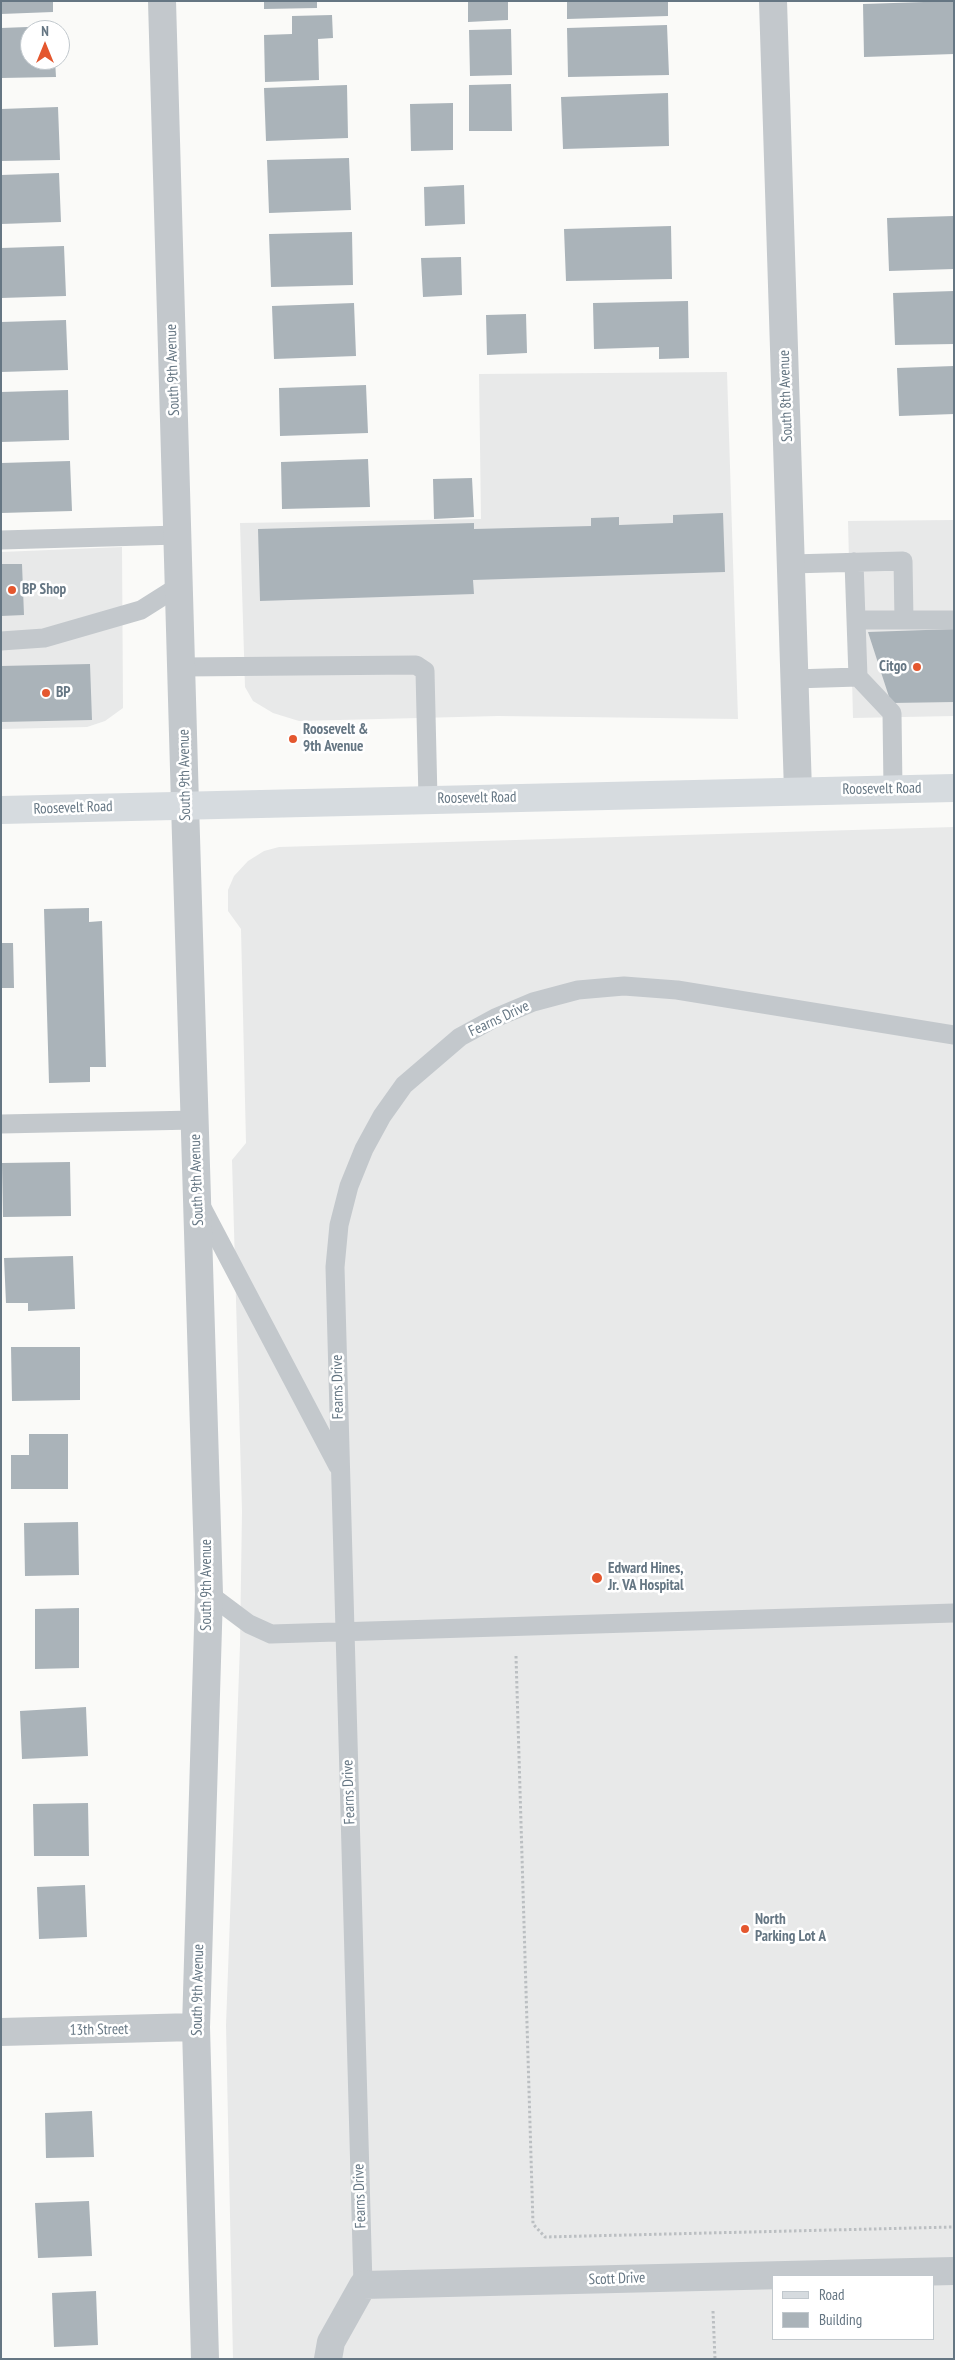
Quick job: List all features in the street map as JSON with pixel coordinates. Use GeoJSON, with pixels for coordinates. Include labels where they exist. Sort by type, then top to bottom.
{"type":"FeatureCollection","features":[{"type":"Feature","properties":{"kind":"main road","name":"Roosevelt Road"},"geometry":{"type":"LineString","coordinates":[[1,810],[185,804],[954,788]]}},
{"type":"Feature","properties":{"kind":"street","name":"South 9th Avenue"},"geometry":{"type":"LineString","coordinates":[[162,1],[209,1594],[196,2027],[204,2359]]}},
{"type":"Feature","properties":{"kind":"street","name":"South 8th Avenue"},"geometry":{"type":"LineString","coordinates":[[773,1],[798,791]]}},
{"type":"Feature","properties":{"kind":"street","name":"13th Street"},"geometry":{"type":"LineString","coordinates":[[1,2032],[196,2027]]}},
{"type":"Feature","properties":{"kind":"street","name":"Scott Drive"},"geometry":{"type":"LineString","coordinates":[[785,2275],[954,2271]]}},
{"type":"Feature","properties":{"kind":"street","name":"Scott Drive"},"geometry":{"type":"LineString","coordinates":[[363,2285],[772,2275]]}},
{"type":"Feature","properties":{"kind":"street"},"geometry":{"type":"LineString","coordinates":[[328,2359],[331,2342],[363,2285]]}},
{"type":"Feature","properties":{"kind":"lane"},"geometry":{"type":"LineString","coordinates":[[1,540],[178,535]]}},
{"type":"Feature","properties":{"kind":"lane"},"geometry":{"type":"LineString","coordinates":[[791,564],[903,561],[904,620]]}},
{"type":"Feature","properties":{"kind":"lane"},"geometry":{"type":"LineString","coordinates":[[854,562],[858,677],[892,713],[893,789]]}},
{"type":"Feature","properties":{"kind":"lane"},"geometry":{"type":"LineString","coordinates":[[1,641],[44,638],[141,610],[179,586]]}},
{"type":"Feature","properties":{"kind":"lane"},"geometry":{"type":"LineString","coordinates":[[856,620],[954,620]]}},
{"type":"Feature","properties":{"kind":"lane"},"geometry":{"type":"LineString","coordinates":[[182,666],[416,664],[425,670],[428,799]]}},
{"type":"Feature","properties":{"kind":"lane"},"geometry":{"type":"LineString","coordinates":[[794,679],[858,677]]}},
{"type":"Feature","properties":{"kind":"lane","name":"Fearns Drive"},"geometry":{"type":"LineString","coordinates":[[363,2285],[339,1469],[335,1267],[339,1225],[349,1186],[364,1149],[382,1116],[404,1085],[460,1037],[495,1018],[533,1002],[578,990],[624,986],[677,990],[954,1035]]}},
{"type":"Feature","properties":{"kind":"lane"},"geometry":{"type":"LineString","coordinates":[[1,1124],[195,1120]]}},
{"type":"Feature","properties":{"kind":"lane"},"geometry":{"type":"LineString","coordinates":[[197,1198],[339,1469]]}},
{"type":"Feature","properties":{"kind":"lane"},"geometry":{"type":"LineString","coordinates":[[209,1594],[249,1624],[271,1634],[954,1613]]}},
{"type":"Feature","properties":{"kind":"path"},"geometry":{"type":"LineString","coordinates":[[515,1626],[533,2224],[545,2237],[954,2227]]}},
{"type":"Feature","properties":{"kind":"shaded area"},"geometry":{"type":"Polygon","coordinates":[[[727,372],[738,719],[498,716],[299,721],[273,713],[253,701],[245,687],[240,523],[481,519],[479,374],[727,372]]]}},
{"type":"Feature","properties":{"kind":"shaded area"},"geometry":{"type":"Polygon","coordinates":[[[954,520],[954,716],[853,718],[848,521],[954,520]]]}},
{"type":"Feature","properties":{"kind":"shaded area"},"geometry":{"type":"Polygon","coordinates":[[[122,547],[123,708],[105,721],[87,727],[1,729],[1,552],[122,547]]]}},
{"type":"Feature","properties":{"kind":"shaded area","name":"Edward Hines, Jr. VA Hospital"},"geometry":{"type":"Polygon","coordinates":[[[954,827],[954,2359],[233,2359],[226,2025],[240,1645],[242,1511],[232,1160],[246,1143],[241,929],[228,911],[228,890],[234,876],[248,861],[264,851],[279,847],[954,827]]]}},
{"type":"Feature","properties":{"kind":"building"},"geometry":{"type":"Polygon","coordinates":[[[1,1],[53,1],[53,12],[1,14],[1,1]]]}},
{"type":"Feature","properties":{"kind":"building"},"geometry":{"type":"Polygon","coordinates":[[[264,1],[317,1],[317,8],[264,9],[264,1]]]}},
{"type":"Feature","properties":{"kind":"building"},"geometry":{"type":"Polygon","coordinates":[[[468,1],[508,1],[508,20],[468,22],[468,1]]]}},
{"type":"Feature","properties":{"kind":"building"},"geometry":{"type":"Polygon","coordinates":[[[567,1],[668,1],[668,16],[567,19],[567,1]]]}},
{"type":"Feature","properties":{"kind":"building"},"geometry":{"type":"Polygon","coordinates":[[[954,1],[954,54],[864,57],[863,4],[954,1]]]}},
{"type":"Feature","properties":{"kind":"building"},"geometry":{"type":"Polygon","coordinates":[[[332,15],[333,38],[318,39],[319,80],[265,82],[264,35],[292,34],[292,16],[332,15]]]}},
{"type":"Feature","properties":{"kind":"building"},"geometry":{"type":"Polygon","coordinates":[[[667,25],[669,75],[568,77],[567,28],[667,25]]]}},
{"type":"Feature","properties":{"kind":"building"},"geometry":{"type":"Polygon","coordinates":[[[20,27],[20,70],[56,70],[56,77],[1,78],[1,28],[20,27]]]}},
{"type":"Feature","properties":{"kind":"building"},"geometry":{"type":"Polygon","coordinates":[[[511,29],[512,75],[470,76],[469,30],[511,29]]]}},
{"type":"Feature","properties":{"kind":"building"},"geometry":{"type":"Polygon","coordinates":[[[511,84],[512,131],[469,131],[469,85],[511,84]]]}},
{"type":"Feature","properties":{"kind":"building"},"geometry":{"type":"Polygon","coordinates":[[[347,85],[348,138],[266,141],[264,88],[347,85]]]}},
{"type":"Feature","properties":{"kind":"building"},"geometry":{"type":"Polygon","coordinates":[[[668,93],[669,146],[563,149],[561,97],[668,93]]]}},
{"type":"Feature","properties":{"kind":"building"},"geometry":{"type":"Polygon","coordinates":[[[453,103],[453,150],[411,151],[410,104],[453,103]]]}},
{"type":"Feature","properties":{"kind":"building"},"geometry":{"type":"Polygon","coordinates":[[[58,107],[60,160],[1,161],[1,109],[58,107]]]}},
{"type":"Feature","properties":{"kind":"building"},"geometry":{"type":"Polygon","coordinates":[[[349,158],[351,210],[269,213],[267,160],[349,158]]]}},
{"type":"Feature","properties":{"kind":"building"},"geometry":{"type":"Polygon","coordinates":[[[59,173],[61,222],[1,224],[1,175],[59,173]]]}},
{"type":"Feature","properties":{"kind":"building"},"geometry":{"type":"Polygon","coordinates":[[[464,185],[465,224],[425,226],[424,187],[464,185]]]}},
{"type":"Feature","properties":{"kind":"building"},"geometry":{"type":"Polygon","coordinates":[[[954,216],[954,269],[889,271],[887,218],[954,216]]]}},
{"type":"Feature","properties":{"kind":"building"},"geometry":{"type":"Polygon","coordinates":[[[671,226],[672,279],[566,281],[564,229],[671,226]]]}},
{"type":"Feature","properties":{"kind":"building"},"geometry":{"type":"Polygon","coordinates":[[[352,232],[353,285],[271,287],[269,234],[352,232]]]}},
{"type":"Feature","properties":{"kind":"building"},"geometry":{"type":"Polygon","coordinates":[[[64,246],[66,296],[1,298],[1,248],[64,246]]]}},
{"type":"Feature","properties":{"kind":"building"},"geometry":{"type":"Polygon","coordinates":[[[461,257],[462,295],[423,297],[421,258],[461,257]]]}},
{"type":"Feature","properties":{"kind":"building"},"geometry":{"type":"Polygon","coordinates":[[[954,291],[954,344],[895,345],[893,293],[954,291]]]}},
{"type":"Feature","properties":{"kind":"building"},"geometry":{"type":"Polygon","coordinates":[[[688,301],[689,358],[659,359],[659,347],[594,349],[593,303],[688,301]]]}},
{"type":"Feature","properties":{"kind":"building"},"geometry":{"type":"Polygon","coordinates":[[[354,303],[356,356],[274,359],[272,306],[354,303]]]}},
{"type":"Feature","properties":{"kind":"building"},"geometry":{"type":"Polygon","coordinates":[[[526,314],[527,353],[487,355],[486,315],[526,314]]]}},
{"type":"Feature","properties":{"kind":"building"},"geometry":{"type":"Polygon","coordinates":[[[66,320],[68,370],[1,372],[1,322],[66,320]]]}},
{"type":"Feature","properties":{"kind":"building"},"geometry":{"type":"Polygon","coordinates":[[[954,366],[954,414],[899,416],[897,368],[954,366]]]}},
{"type":"Feature","properties":{"kind":"building"},"geometry":{"type":"Polygon","coordinates":[[[366,385],[368,433],[280,436],[279,388],[366,385]]]}},
{"type":"Feature","properties":{"kind":"building"},"geometry":{"type":"Polygon","coordinates":[[[68,390],[69,440],[1,442],[1,392],[68,390]]]}},
{"type":"Feature","properties":{"kind":"building"},"geometry":{"type":"Polygon","coordinates":[[[368,459],[370,507],[282,509],[281,462],[368,459]]]}},
{"type":"Feature","properties":{"kind":"building"},"geometry":{"type":"Polygon","coordinates":[[[70,461],[72,511],[1,513],[1,463],[70,461]]]}},
{"type":"Feature","properties":{"kind":"building"},"geometry":{"type":"Polygon","coordinates":[[[472,478],[474,517],[434,519],[433,479],[472,478]]]}},
{"type":"Feature","properties":{"kind":"building"},"geometry":{"type":"Polygon","coordinates":[[[723,513],[725,572],[473,580],[474,594],[260,601],[258,529],[474,523],[474,529],[591,526],[591,518],[619,517],[619,525],[673,523],[673,515],[723,513]]]}},
{"type":"Feature","properties":{"kind":"building","name":"BP Shop"},"geometry":{"type":"Polygon","coordinates":[[[1,564],[22,564],[24,615],[1,616],[1,564]]]}},
{"type":"Feature","properties":{"kind":"building","name":"Citgo"},"geometry":{"type":"Polygon","coordinates":[[[954,629],[954,702],[891,703],[868,632],[954,629]]]}},
{"type":"Feature","properties":{"kind":"building","name":"BP"},"geometry":{"type":"Polygon","coordinates":[[[90,664],[92,720],[1,722],[1,666],[90,664]]]}},
{"type":"Feature","properties":{"kind":"building"},"geometry":{"type":"Polygon","coordinates":[[[89,908],[89,922],[102,921],[106,1067],[90,1067],[90,1082],[49,1083],[44,909],[89,908]]]}},
{"type":"Feature","properties":{"kind":"building"},"geometry":{"type":"Polygon","coordinates":[[[1,943],[13,943],[14,988],[1,988],[1,943]]]}},
{"type":"Feature","properties":{"kind":"building"},"geometry":{"type":"Polygon","coordinates":[[[70,1162],[71,1216],[3,1217],[2,1163],[70,1162]]]}},
{"type":"Feature","properties":{"kind":"building"},"geometry":{"type":"Polygon","coordinates":[[[73,1256],[75,1309],[28,1311],[28,1303],[6,1303],[4,1258],[73,1256]]]}},
{"type":"Feature","properties":{"kind":"building"},"geometry":{"type":"Polygon","coordinates":[[[11,1347],[80,1347],[80,1400],[12,1401],[11,1347]]]}},
{"type":"Feature","properties":{"kind":"building"},"geometry":{"type":"Polygon","coordinates":[[[29,1434],[68,1434],[68,1489],[11,1489],[11,1455],[29,1455],[29,1434]]]}},
{"type":"Feature","properties":{"kind":"building"},"geometry":{"type":"Polygon","coordinates":[[[78,1522],[79,1575],[25,1576],[24,1523],[78,1522]]]}},
{"type":"Feature","properties":{"kind":"building"},"geometry":{"type":"Polygon","coordinates":[[[79,1608],[79,1668],[35,1669],[35,1609],[79,1608]]]}},
{"type":"Feature","properties":{"kind":"building"},"geometry":{"type":"Polygon","coordinates":[[[86,1707],[88,1756],[22,1759],[20,1711],[86,1707]]]}},
{"type":"Feature","properties":{"kind":"building"},"geometry":{"type":"Polygon","coordinates":[[[88,1803],[89,1856],[34,1856],[33,1804],[88,1803]]]}},
{"type":"Feature","properties":{"kind":"building"},"geometry":{"type":"Polygon","coordinates":[[[85,1885],[87,1937],[39,1939],[37,1887],[85,1885]]]}},
{"type":"Feature","properties":{"kind":"building"},"geometry":{"type":"Polygon","coordinates":[[[92,2111],[94,2157],[46,2158],[45,2113],[92,2111]]]}},
{"type":"Feature","properties":{"kind":"building"},"geometry":{"type":"Polygon","coordinates":[[[89,2201],[92,2256],[38,2258],[35,2203],[89,2201]]]}},
{"type":"Feature","properties":{"kind":"building"},"geometry":{"type":"Polygon","coordinates":[[[96,2291],[98,2345],[54,2347],[52,2293],[96,2291]]]}},
{"type":"Feature","properties":{"kind":"place","name":"BP Shop"},"geometry":{"type":"Point","coordinates":[12,590]}},
{"type":"Feature","properties":{"kind":"place","name":"Citgo"},"geometry":{"type":"Point","coordinates":[917,667]}},
{"type":"Feature","properties":{"kind":"place","name":"BP"},"geometry":{"type":"Point","coordinates":[46,693]}},
{"type":"Feature","properties":{"kind":"place","name":"Roosevelt & 9th Avenue"},"geometry":{"type":"Point","coordinates":[293,739]}},
{"type":"Feature","properties":{"kind":"place","name":"Edward Hines, Jr. VA Hospital"},"geometry":{"type":"Point","coordinates":[597,1578]}},
{"type":"Feature","properties":{"kind":"place","name":"North Parking Lot A"},"geometry":{"type":"Point","coordinates":[745,1929]}}]}
